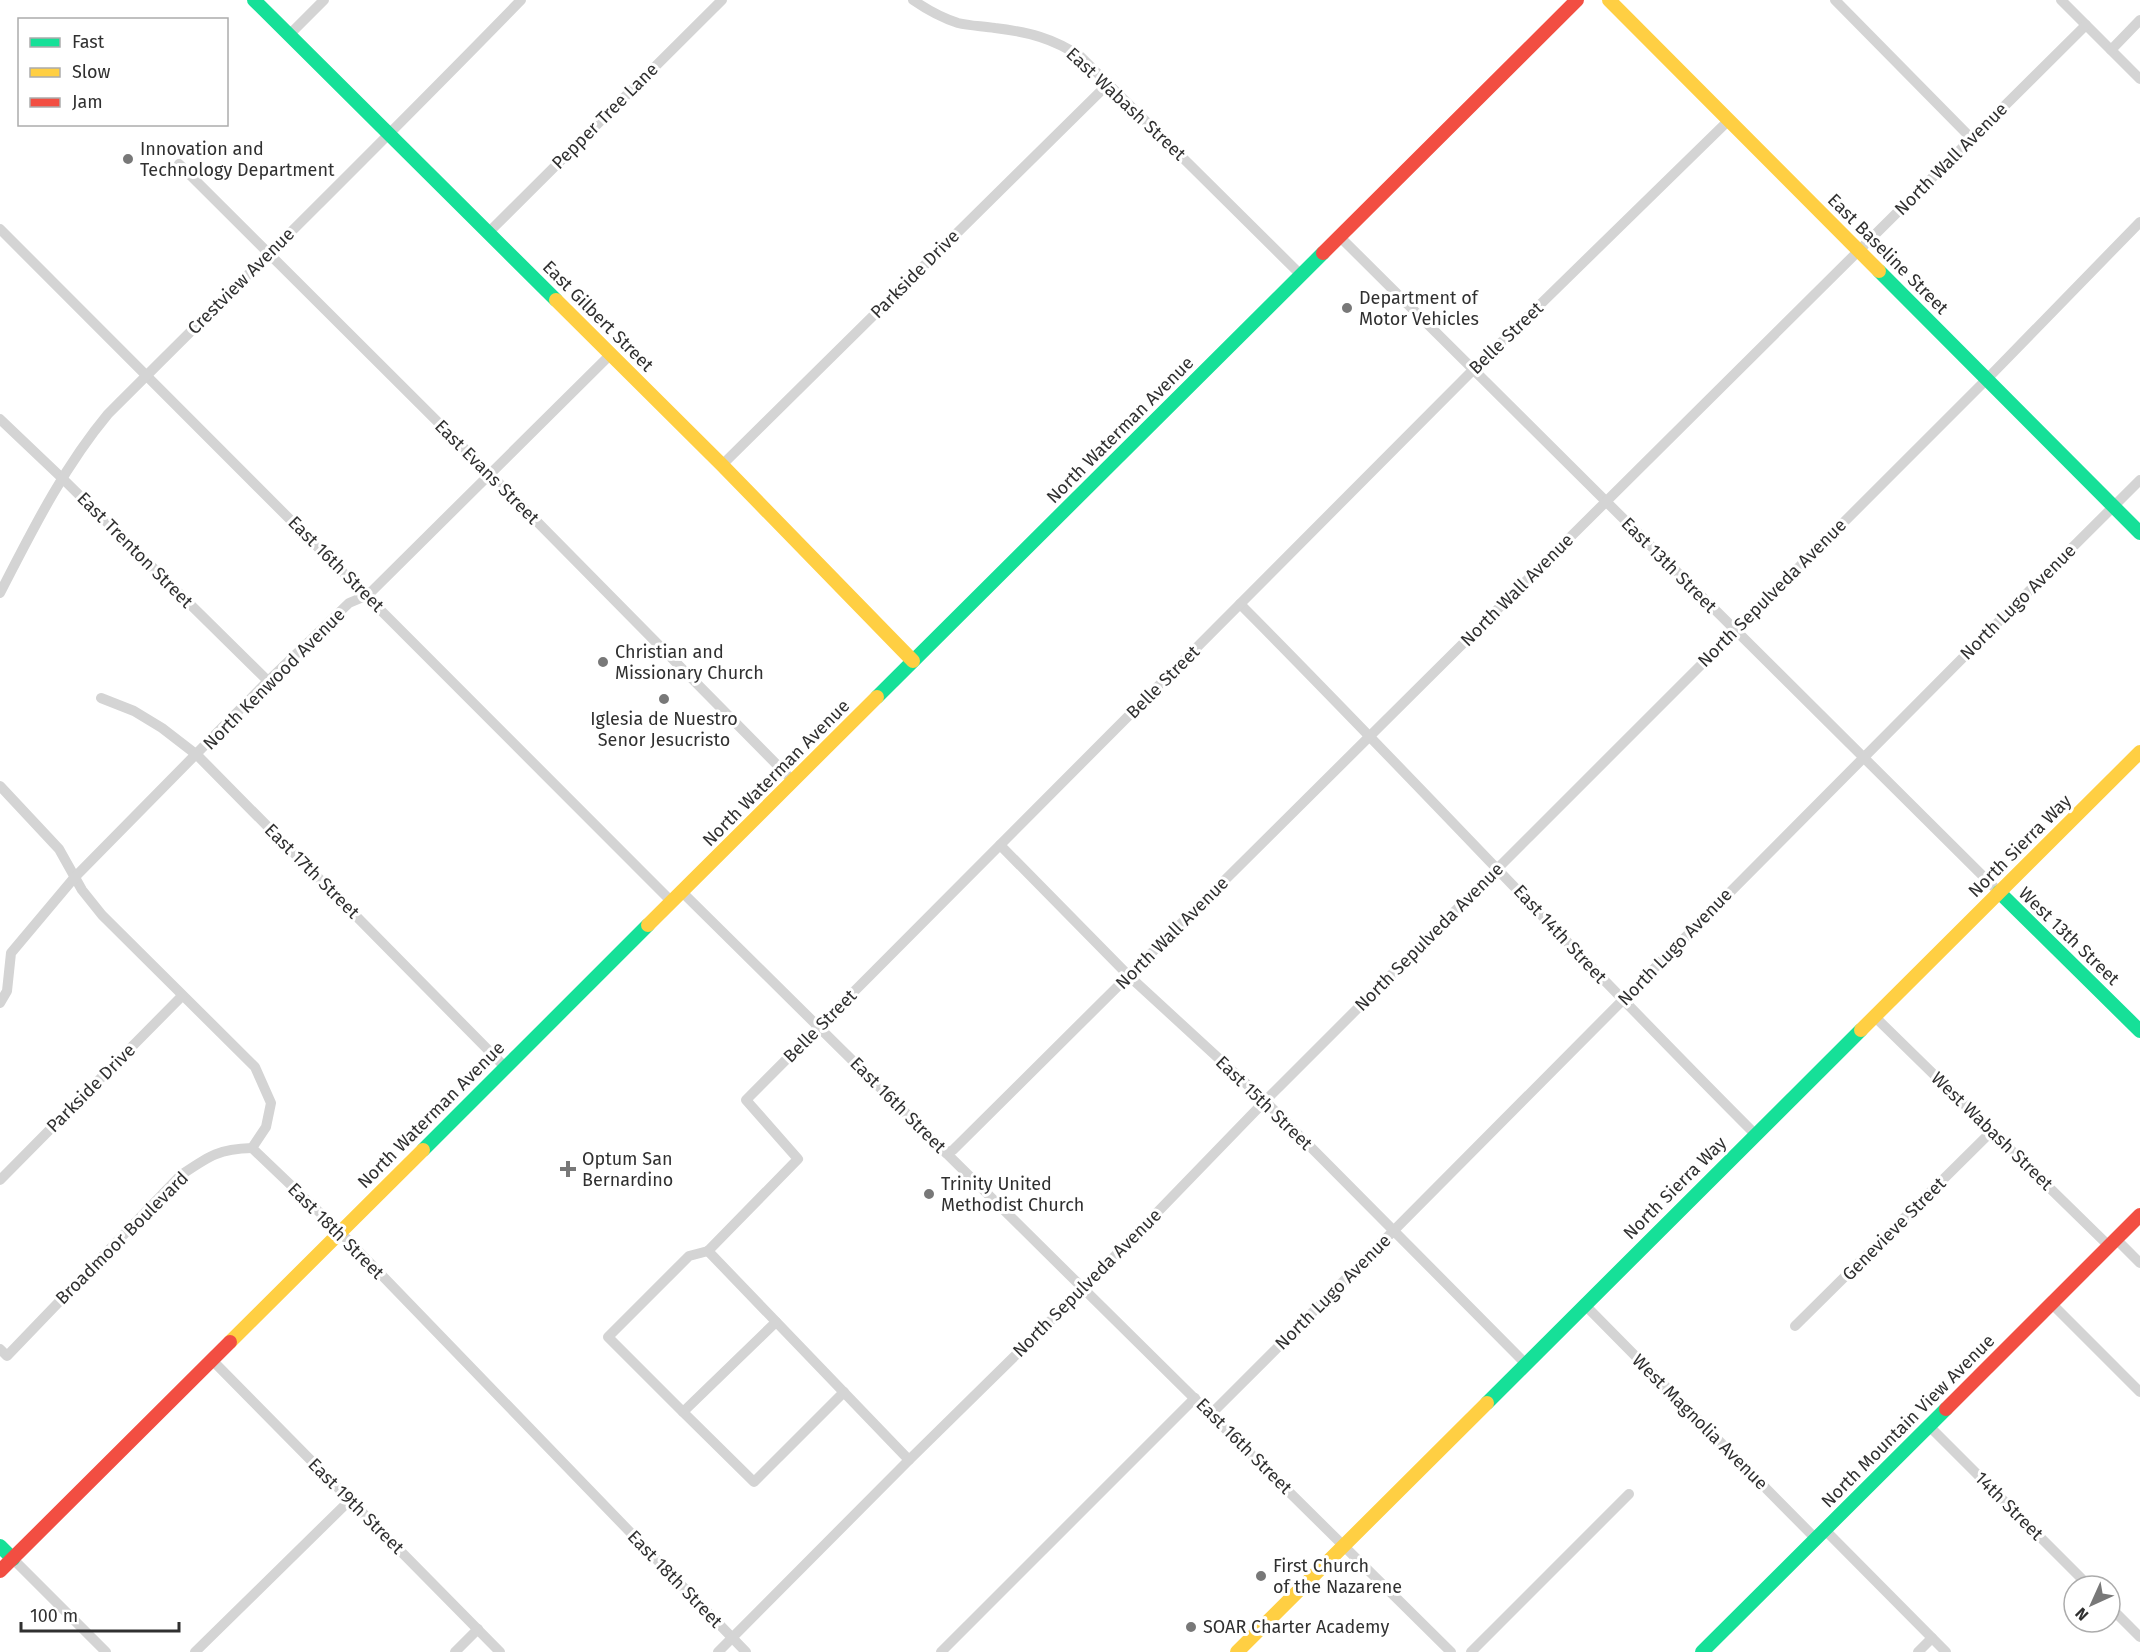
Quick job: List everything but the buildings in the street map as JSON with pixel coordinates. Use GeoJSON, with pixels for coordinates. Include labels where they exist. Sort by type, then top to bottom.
{"type":"FeatureCollection","features":[{"type":"Feature","properties":{"kind":"street","name":"East Gilbert Street"},"geometry":{"type":"LineString","coordinates":[[254,0],[722,465],[913,661]]}},
{"type":"Feature","properties":{"kind":"street"},"geometry":{"type":"LineString","coordinates":[[289,35],[324,0]]}},
{"type":"Feature","properties":{"kind":"street","name":"Crestview Avenue"},"geometry":{"type":"LineString","coordinates":[[0,593],[47,502],[91,435],[108,414],[268,253],[389,136],[521,0]]}},
{"type":"Feature","properties":{"kind":"street","name":"Pepper Tree Lane"},"geometry":{"type":"LineString","coordinates":[[489,232],[722,0]]}},
{"type":"Feature","properties":{"kind":"street","name":"East Wabash Street"},"geometry":{"type":"LineString","coordinates":[[913,0],[942,17],[960,23],[1016,30],[1063,44],[1109,83],[1300,276]]}},
{"type":"Feature","properties":{"kind":"street","name":"North Waterman Avenue"},"geometry":{"type":"LineString","coordinates":[[0,1571],[1577,0]]}},
{"type":"Feature","properties":{"kind":"street","name":"East Baseline Street"},"geometry":{"type":"LineString","coordinates":[[1610,0],[2140,533]]}},
{"type":"Feature","properties":{"kind":"street"},"geometry":{"type":"LineString","coordinates":[[1835,0],[1971,139]]}},
{"type":"Feature","properties":{"kind":"street"},"geometry":{"type":"LineString","coordinates":[[2061,0],[2140,79]]}},
{"type":"Feature","properties":{"kind":"street"},"geometry":{"type":"LineString","coordinates":[[2111,50],[2140,20]]}},
{"type":"Feature","properties":{"kind":"street","name":"North Wall Avenue"},"geometry":{"type":"LineString","coordinates":[[946,1153],[953,1150],[1129,976],[2086,25]]}},
{"type":"Feature","properties":{"kind":"street","name":"Parkside Drive"},"geometry":{"type":"LineString","coordinates":[[722,465],[1109,83]]}},
{"type":"Feature","properties":{"kind":"street","name":"Belle Street"},"geometry":{"type":"LineString","coordinates":[[708,1251],[798,1159],[746,1100],[1473,370],[1730,120]]}},
{"type":"Feature","properties":{"kind":"street","name":"East Evans Street"},"geometry":{"type":"LineString","coordinates":[[179,164],[793,781]]}},
{"type":"Feature","properties":{"kind":"street","name":"North Sepulveda Avenue"},"geometry":{"type":"LineString","coordinates":[[718,1652],[1084,1288],[1265,1101],[1987,379],[2140,222]]}},
{"type":"Feature","properties":{"kind":"street","name":"East 16th Street"},"geometry":{"type":"LineString","coordinates":[[0,229],[146,376],[676,896],[819,1026],[1451,1652]]}},
{"type":"Feature","properties":{"kind":"street","name":"East 13th Street"},"geometry":{"type":"LineString","coordinates":[[1340,237],[1999,892]]}},
{"type":"Feature","properties":{"kind":"street","name":"North Kenwood Avenue"},"geometry":{"type":"LineString","coordinates":[[0,1003],[7,991],[5,951],[268,681],[350,603],[368,595],[610,355]]}},
{"type":"Feature","properties":{"kind":"street","name":"East Trenton Street"},"geometry":{"type":"LineString","coordinates":[[0,419],[268,681]]}},
{"type":"Feature","properties":{"kind":"street","name":"North Lugo Avenue"},"geometry":{"type":"LineString","coordinates":[[1211,1414],[2140,480]]}},
{"type":"Feature","properties":{"kind":"street","name":"East 14th Street"},"geometry":{"type":"LineString","coordinates":[[1240,604],[1371,736],[1623,1000],[1755,1134]]}},
{"type":"Feature","properties":{"kind":"street","name":"East 17th Street"},"geometry":{"type":"LineString","coordinates":[[101,698],[134,711],[162,728],[197,755],[505,1066]]}},
{"type":"Feature","properties":{"kind":"street","name":"North Sierra Way"},"geometry":{"type":"LineString","coordinates":[[1237,1652],[2140,752]]}},
{"type":"Feature","properties":{"kind":"street"},"geometry":{"type":"LineString","coordinates":[[0,786],[58,849],[74,878],[102,915],[255,1068],[271,1103],[266,1127],[252,1148]]}},
{"type":"Feature","properties":{"kind":"street","name":"East 15th Street"},"geometry":{"type":"LineString","coordinates":[[1000,845],[1129,976],[1265,1101],[1525,1363]]}},
{"type":"Feature","properties":{"kind":"street","name":"West 13th Street"},"geometry":{"type":"LineString","coordinates":[[1999,892],[2140,1031]]}},
{"type":"Feature","properties":{"kind":"street","name":"Parkside Drive"},"geometry":{"type":"LineString","coordinates":[[0,1180],[182,996]]}},
{"type":"Feature","properties":{"kind":"street","name":"West Wabash Street"},"geometry":{"type":"LineString","coordinates":[[1874,1016],[1992,1131],[2113,1242],[2140,1263]]}},
{"type":"Feature","properties":{"kind":"street","name":"Genevieve Street"},"geometry":{"type":"LineString","coordinates":[[1795,1326],[1992,1131]]}},
{"type":"Feature","properties":{"kind":"street","name":"East 18th Street"},"geometry":{"type":"LineString","coordinates":[[252,1148],[340,1232],[746,1652]]}},
{"type":"Feature","properties":{"kind":"street","name":"Broadmoor Boulevard"},"geometry":{"type":"LineString","coordinates":[[3,1352],[181,1174],[211,1154],[231,1149],[252,1148]]}},
{"type":"Feature","properties":{"kind":"street","name":"North Mountain View Avenue"},"geometry":{"type":"LineString","coordinates":[[1702,1652],[2140,1215]]}},
{"type":"Feature","properties":{"kind":"street"},"geometry":{"type":"LineString","coordinates":[[844,1392],[754,1482],[609,1337],[689,1256],[708,1251],[844,1392],[909,1460]]}},
{"type":"Feature","properties":{"kind":"street"},"geometry":{"type":"LineString","coordinates":[[2051,1303],[2140,1392]]}},
{"type":"Feature","properties":{"kind":"street","name":"West Magnolia Avenue"},"geometry":{"type":"LineString","coordinates":[[1584,1305],[1820,1534],[1946,1652]]}},
{"type":"Feature","properties":{"kind":"street"},"geometry":{"type":"LineString","coordinates":[[683,1412],[776,1322]]}},
{"type":"Feature","properties":{"kind":"street","name":"East 19th Street"},"geometry":{"type":"LineString","coordinates":[[212,1360],[500,1652]]}},
{"type":"Feature","properties":{"kind":"street"},"geometry":{"type":"LineString","coordinates":[[941,1652],[1195,1398]]}},
{"type":"Feature","properties":{"kind":"street","name":"14th Street"},"geometry":{"type":"LineString","coordinates":[[1929,1426],[2077,1574]]}},
{"type":"Feature","properties":{"kind":"street"},"geometry":{"type":"LineString","coordinates":[[1471,1652],[1629,1494]]}},
{"type":"Feature","properties":{"kind":"street"},"geometry":{"type":"LineString","coordinates":[[195,1652],[350,1500]]}},
{"type":"Feature","properties":{"kind":"street"},"geometry":{"type":"LineString","coordinates":[[0,1546],[106,1652]]}},
{"type":"Feature","properties":{"kind":"street"},"geometry":{"type":"LineString","coordinates":[[2122,1619],[2140,1636]]}},
{"type":"Feature","properties":{"kind":"street"},"geometry":{"type":"LineString","coordinates":[[455,1652],[478,1629]]}},
{"type":"Feature","properties":{"kind":"street"},"geometry":{"type":"LineString","coordinates":[[1918,1652],[1932,1638]]}},
{"type":"Feature","properties":{"kind":"traffic: fast"},"geometry":{"type":"LineString","coordinates":[[254,0],[556,300]]}},
{"type":"Feature","properties":{"kind":"traffic: fast"},"geometry":{"type":"LineString","coordinates":[[877,697],[1323,253]]}},
{"type":"Feature","properties":{"kind":"traffic: fast"},"geometry":{"type":"LineString","coordinates":[[1879,271],[2140,533]]}},
{"type":"Feature","properties":{"kind":"traffic: fast"},"geometry":{"type":"LineString","coordinates":[[1999,892],[2140,1031]]}},
{"type":"Feature","properties":{"kind":"traffic: fast"},"geometry":{"type":"LineString","coordinates":[[423,1150],[648,925]]}},
{"type":"Feature","properties":{"kind":"traffic: fast"},"geometry":{"type":"LineString","coordinates":[[1487,1403],[1861,1030]]}},
{"type":"Feature","properties":{"kind":"traffic: fast"},"geometry":{"type":"LineString","coordinates":[[1702,1652],[1946,1409]]}},
{"type":"Feature","properties":{"kind":"traffic: fast"},"geometry":{"type":"LineString","coordinates":[[0,1546],[13,1559]]}},
{"type":"Feature","properties":{"kind":"traffic: slow"},"geometry":{"type":"LineString","coordinates":[[1609,0],[1879,271]]}},
{"type":"Feature","properties":{"kind":"traffic: slow"},"geometry":{"type":"LineString","coordinates":[[556,300],[722,465],[913,661]]}},
{"type":"Feature","properties":{"kind":"traffic: slow"},"geometry":{"type":"LineString","coordinates":[[648,925],[877,697]]}},
{"type":"Feature","properties":{"kind":"traffic: slow"},"geometry":{"type":"LineString","coordinates":[[1861,1030],[2140,752]]}},
{"type":"Feature","properties":{"kind":"traffic: slow"},"geometry":{"type":"LineString","coordinates":[[230,1342],[423,1150]]}},
{"type":"Feature","properties":{"kind":"traffic: slow"},"geometry":{"type":"LineString","coordinates":[[1237,1652],[1487,1403]]}},
{"type":"Feature","properties":{"kind":"traffic: jam"},"geometry":{"type":"LineString","coordinates":[[1323,253],[1577,0]]}},
{"type":"Feature","properties":{"kind":"traffic: jam"},"geometry":{"type":"LineString","coordinates":[[1946,1409],[2140,1215]]}},
{"type":"Feature","properties":{"kind":"traffic: jam"},"geometry":{"type":"LineString","coordinates":[[0,1571],[230,1342]]}},
{"type":"Feature","properties":{"kind":"place","name":"Innovation and Technology Department"},"geometry":{"type":"Point","coordinates":[128,159]}},
{"type":"Feature","properties":{"kind":"place","name":"Department of Motor Vehicles"},"geometry":{"type":"Point","coordinates":[1347,308]}},
{"type":"Feature","properties":{"kind":"place","name":"Christian and Missionary Church"},"geometry":{"type":"Point","coordinates":[603,662]}},
{"type":"Feature","properties":{"kind":"place","name":"Iglesia de Nuestro Senor Jesucristo"},"geometry":{"type":"Point","coordinates":[664,699]}},
{"type":"Feature","properties":{"kind":"place","name":"Optum San Bernardino"},"geometry":{"type":"Point","coordinates":[568,1169]}},
{"type":"Feature","properties":{"kind":"place","name":"Trinity United Methodist Church"},"geometry":{"type":"Point","coordinates":[929,1194]}},
{"type":"Feature","properties":{"kind":"place","name":"First Church of the Nazarene"},"geometry":{"type":"Point","coordinates":[1261,1576]}},
{"type":"Feature","properties":{"kind":"place","name":"SOAR Charter Academy"},"geometry":{"type":"Point","coordinates":[1191,1627]}}]}
